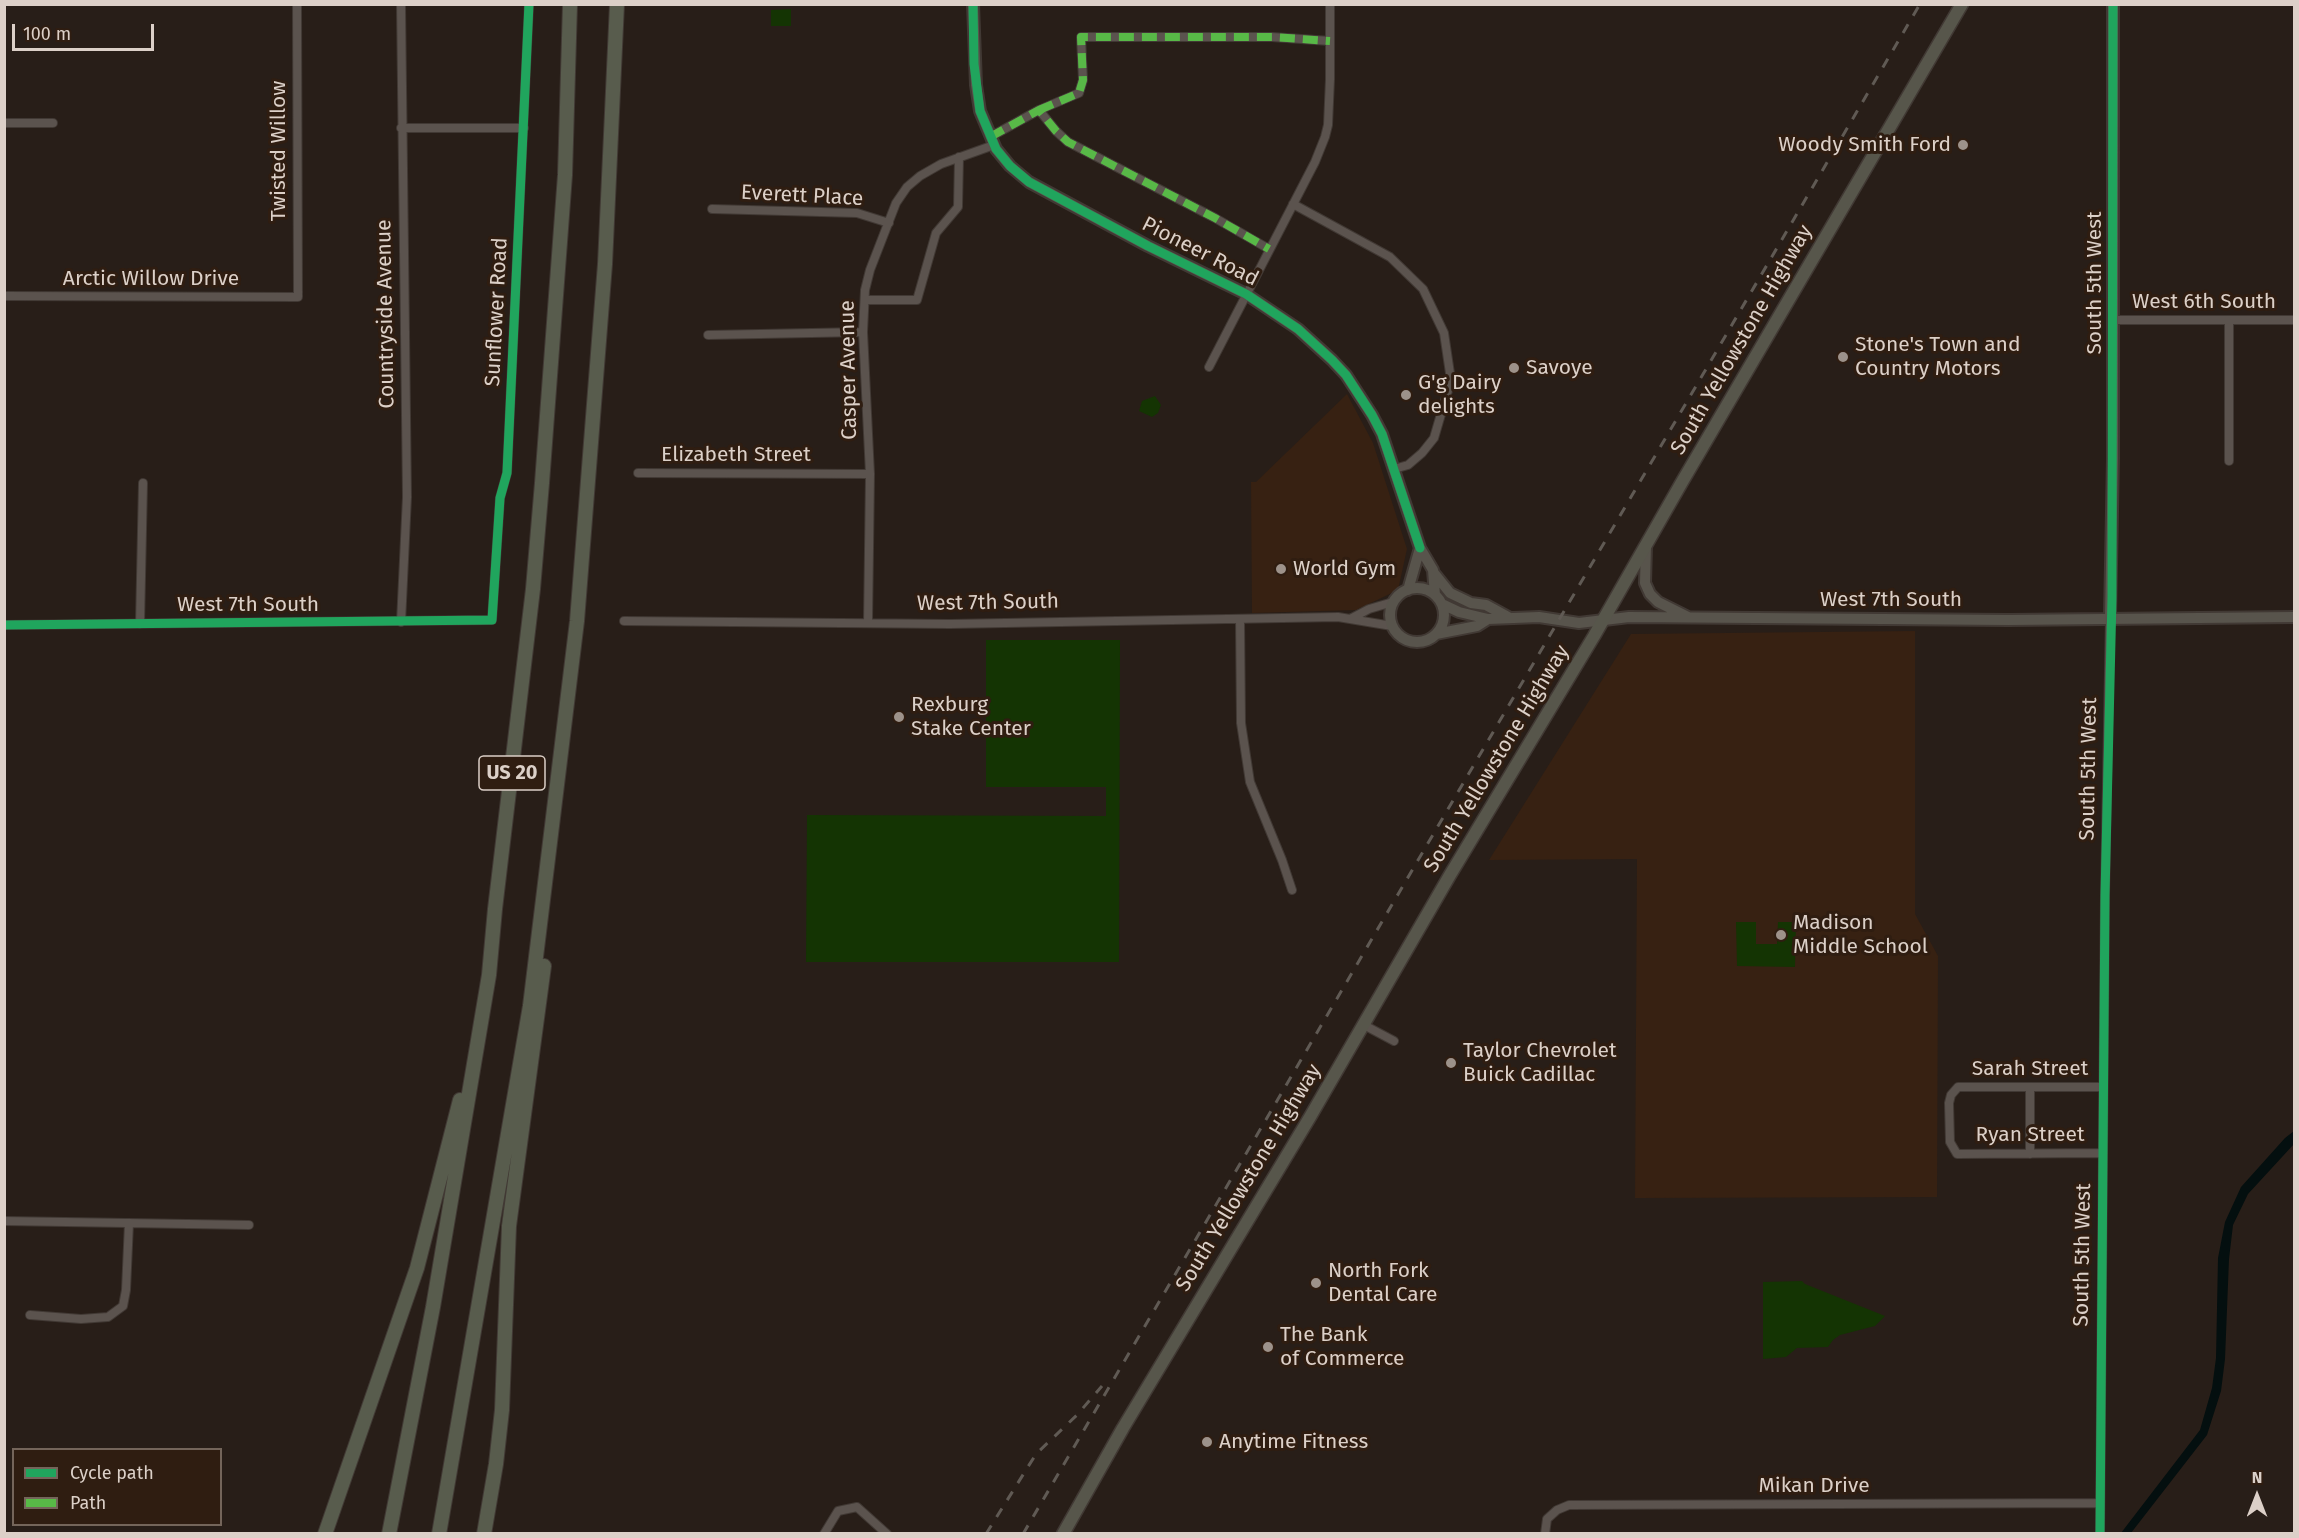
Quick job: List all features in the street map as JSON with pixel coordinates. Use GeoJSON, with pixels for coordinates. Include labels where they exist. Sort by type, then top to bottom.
{"type":"FeatureCollection","features":[{"type":"Feature","properties":{"kind":"highway","name":"US 20"},"geometry":{"type":"LineString","coordinates":[[389,1533],[434,1307],[489,975],[533,589],[540,507],[565,175],[570,4]]}},
{"type":"Feature","properties":{"kind":"highway","name":"US 20"},"geometry":{"type":"LineString","coordinates":[[439,1533],[530,1006],[577,621],[605,264],[617,4]]}},
{"type":"Feature","properties":{"kind":"highway"},"geometry":{"type":"LineString","coordinates":[[484,1533],[499,1435],[509,1226],[540,1004],[549,910],[554,818]]}},
{"type":"Feature","properties":{"kind":"highway"},"geometry":{"type":"LineString","coordinates":[[325,1533],[423,1247],[489,975]]}},
{"type":"Feature","properties":{"kind":"main road","name":"South Yellowstone Highway"},"geometry":{"type":"LineString","coordinates":[[1063,1533],[1603,620],[1962,4]]}},
{"type":"Feature","properties":{"kind":"street","name":"Twisted Willow"},"geometry":{"type":"LineString","coordinates":[[297,4],[298,297]]}},
{"type":"Feature","properties":{"kind":"street","name":"Countryside Avenue"},"geometry":{"type":"LineString","coordinates":[[401,4],[407,497],[401,622]]}},
{"type":"Feature","properties":{"kind":"street","name":"Sunflower Road"},"geometry":{"type":"LineString","coordinates":[[492,620],[500,498],[507,473],[529,4]]}},
{"type":"Feature","properties":{"kind":"street","name":"Pioneer Road"},"geometry":{"type":"LineString","coordinates":[[973,4],[976,85],[980,111],[992,141],[1010,166],[1029,182],[1148,246],[1246,294],[1298,329],[1346,375],[1372,415],[1385,442],[1420,548],[1433,570],[1439,600]]}},
{"type":"Feature","properties":{"kind":"street"},"geometry":{"type":"LineString","coordinates":[[1209,367],[1315,162],[1326,131],[1330,79],[1330,4]]}},
{"type":"Feature","properties":{"kind":"street","name":"South 5th West"},"geometry":{"type":"LineString","coordinates":[[2100,1533],[2102,1153],[2113,320],[2113,4]]}},
{"type":"Feature","properties":{"kind":"street","name":"Casper Avenue"},"geometry":{"type":"LineString","coordinates":[[868,623],[870,474],[863,332],[865,300],[870,270],[896,203],[907,187],[920,176],[941,164],[992,141],[1039,110],[1078,93],[1083,80],[1081,37],[1272,37],[1330,41]]}},
{"type":"Feature","properties":{"kind":"street"},"geometry":{"type":"LineString","coordinates":[[1039,110],[1068,142],[1215,218],[1269,249]]}},
{"type":"Feature","properties":{"kind":"street"},"geometry":{"type":"LineString","coordinates":[[4,123],[53,123]]}},
{"type":"Feature","properties":{"kind":"street"},"geometry":{"type":"LineString","coordinates":[[401,128],[524,128]]}},
{"type":"Feature","properties":{"kind":"street"},"geometry":{"type":"LineString","coordinates":[[865,300],[917,300],[936,233],[958,207],[959,157]]}},
{"type":"Feature","properties":{"kind":"street"},"geometry":{"type":"LineString","coordinates":[[1293,204],[1390,257],[1423,289],[1444,333],[1451,380],[1434,438],[1408,465],[1394,469]]}},
{"type":"Feature","properties":{"kind":"street","name":"Everett Place"},"geometry":{"type":"LineString","coordinates":[[712,209],[857,213],[889,223]]}},
{"type":"Feature","properties":{"kind":"street","name":"Arctic Willow Drive"},"geometry":{"type":"LineString","coordinates":[[4,296],[298,297]]}},
{"type":"Feature","properties":{"kind":"street","name":"West 6th South"},"geometry":{"type":"LineString","coordinates":[[2113,320],[2295,320]]}},
{"type":"Feature","properties":{"kind":"street"},"geometry":{"type":"LineString","coordinates":[[2229,320],[2229,461]]}},
{"type":"Feature","properties":{"kind":"street"},"geometry":{"type":"LineString","coordinates":[[708,335],[863,332]]}},
{"type":"Feature","properties":{"kind":"street","name":"Elizabeth Street"},"geometry":{"type":"LineString","coordinates":[[638,473],[870,474]]}},
{"type":"Feature","properties":{"kind":"street"},"geometry":{"type":"LineString","coordinates":[[140,624],[143,483]]}},
{"type":"Feature","properties":{"kind":"street"},"geometry":{"type":"LineString","coordinates":[[1646,544],[1645,583],[1650,594],[1658,602],[1694,619]]}},
{"type":"Feature","properties":{"kind":"street"},"geometry":{"type":"LineString","coordinates":[[1408,590],[1420,548]]}},
{"type":"Feature","properties":{"kind":"street"},"geometry":{"type":"LineString","coordinates":[[1433,570],[1450,593],[1471,603],[1485,605],[1508,617]]}},
{"type":"Feature","properties":{"kind":"street"},"geometry":{"type":"LineString","coordinates":[[1423,588],[1439,600],[1443,622],[1436,634],[1424,641],[1415,642],[1398,635],[1390,619],[1393,602],[1398,595],[1408,590],[1423,588]]}},
{"type":"Feature","properties":{"kind":"street","name":"West 7th South"},"geometry":{"type":"LineString","coordinates":[[1439,600],[1459,612],[1488,619],[1539,617],[1579,623],[1629,618],[2021,620],[2110,617],[2295,617]]}},
{"type":"Feature","properties":{"kind":"street","name":"West 7th South"},"geometry":{"type":"LineString","coordinates":[[1352,618],[1369,609],[1393,602]]}},
{"type":"Feature","properties":{"kind":"street","name":"West 7th South"},"geometry":{"type":"LineString","coordinates":[[624,621],[950,624],[1352,618],[1392,626]]}},
{"type":"Feature","properties":{"kind":"street"},"geometry":{"type":"LineString","coordinates":[[1240,619],[1240,723],[1250,782],[1292,890]]}},
{"type":"Feature","properties":{"kind":"street","name":"West 7th South"},"geometry":{"type":"LineString","coordinates":[[1436,634],[1477,626],[1488,619]]}},
{"type":"Feature","properties":{"kind":"street","name":"West 7th South"},"geometry":{"type":"LineString","coordinates":[[4,625],[492,620]]}},
{"type":"Feature","properties":{"kind":"street"},"geometry":{"type":"LineString","coordinates":[[1362,1024],[1394,1041]]}},
{"type":"Feature","properties":{"kind":"street","name":"Sarah Street"},"geometry":{"type":"LineString","coordinates":[[1950,1122],[1951,1095],[1958,1087],[2103,1087]]}},
{"type":"Feature","properties":{"kind":"street"},"geometry":{"type":"LineString","coordinates":[[2030,1088],[2030,1154]]}},
{"type":"Feature","properties":{"kind":"street","name":"Ryan Street"},"geometry":{"type":"LineString","coordinates":[[1950,1122],[1950,1142],[1956,1154],[2102,1153]]}},
{"type":"Feature","properties":{"kind":"street"},"geometry":{"type":"LineString","coordinates":[[4,1221],[249,1225]]}},
{"type":"Feature","properties":{"kind":"street"},"geometry":{"type":"LineString","coordinates":[[30,1315],[81,1319],[108,1317],[123,1306],[126,1290],[129,1223]]}},
{"type":"Feature","properties":{"kind":"street","name":"Mikan Drive"},"geometry":{"type":"LineString","coordinates":[[1545,1533],[1547,1519],[1557,1510],[1569,1505],[2100,1503]]}},
{"type":"Feature","properties":{"kind":"street"},"geometry":{"type":"LineString","coordinates":[[824,1533],[838,1511],[857,1507],[887,1533]]}},
{"type":"Feature","properties":{"kind":"shaded area"},"geometry":{"type":"Polygon","coordinates":[[[1347,394],[1373,443],[1407,549],[1398,590],[1356,610],[1252,613],[1251,482],[1256,482],[1347,394]]]}},
{"type":"Feature","properties":{"kind":"shaded area","name":"Madison Middle School"},"geometry":{"type":"Polygon","coordinates":[[[1915,631],[1915,914],[1938,956],[1937,1197],[1635,1198],[1637,859],[1489,860],[1631,634],[1915,631]]]}},
{"type":"Feature","properties":{"kind":"shaded area"},"geometry":{"type":"Polygon","coordinates":[[[2294,1131],[2294,1144],[2248,1194],[2233,1225],[2229,1259],[2225,1359],[2221,1391],[2207,1435],[2131,1533],[2121,1533],[2200,1430],[2212,1388],[2216,1358],[2218,1258],[2225,1222],[2241,1187],[2294,1131]]]}},
{"type":"Feature","properties":{"kind":"green space"},"geometry":{"type":"Polygon","coordinates":[[[791,9],[791,26],[771,26],[771,10],[791,9]]]}},
{"type":"Feature","properties":{"kind":"green space"},"geometry":{"type":"Polygon","coordinates":[[[1155,396],[1161,405],[1158,413],[1152,417],[1139,411],[1142,401],[1155,396]]]}},
{"type":"Feature","properties":{"kind":"green space"},"geometry":{"type":"Polygon","coordinates":[[[986,640],[1120,640],[1119,962],[806,962],[807,815],[1106,816],[1106,787],[986,787],[986,640]]]}},
{"type":"Feature","properties":{"kind":"green space"},"geometry":{"type":"Polygon","coordinates":[[[1736,922],[1756,922],[1756,944],[1777,944],[1778,922],[1796,922],[1795,967],[1737,966],[1736,922]]]}},
{"type":"Feature","properties":{"kind":"green space"},"geometry":{"type":"Polygon","coordinates":[[[1802,1281],[1885,1316],[1875,1326],[1840,1335],[1828,1347],[1797,1348],[1786,1357],[1763,1359],[1763,1282],[1802,1281]]]}},
{"type":"Feature","properties":{"kind":"railway"},"geometry":{"type":"LineString","coordinates":[[1023,1534],[1920,4]]}},
{"type":"Feature","properties":{"kind":"railway"},"geometry":{"type":"LineString","coordinates":[[986,1534],[1036,1454],[1077,1415],[1102,1386]]}},
{"type":"Feature","properties":{"kind":"marked path"},"geometry":{"type":"LineString","coordinates":[[1039,110],[1079,93],[1083,80],[1081,37],[1272,37],[1330,41]]}},
{"type":"Feature","properties":{"kind":"marked path"},"geometry":{"type":"LineString","coordinates":[[990,137],[1039,110],[1068,142],[1215,218],[1269,249]]}},
{"type":"Feature","properties":{"kind":"cycle path"},"geometry":{"type":"LineString","coordinates":[[4,625],[492,620],[500,498],[507,473],[529,4]]}},
{"type":"Feature","properties":{"kind":"cycle path"},"geometry":{"type":"LineString","coordinates":[[973,4],[974,64],[980,111],[996,149],[1010,166],[1029,182],[1148,246],[1246,294],[1298,329],[1332,360],[1346,375],[1382,434],[1420,548]]}},
{"type":"Feature","properties":{"kind":"cycle path"},"geometry":{"type":"LineString","coordinates":[[2100,1534],[2105,895],[2112,598],[2113,4]]}},
{"type":"Feature","properties":{"kind":"place","name":"Woody Smith Ford"},"geometry":{"type":"Point","coordinates":[1963,145]}},
{"type":"Feature","properties":{"kind":"place","name":"Stone's Town and Country Motors"},"geometry":{"type":"Point","coordinates":[1843,357]}},
{"type":"Feature","properties":{"kind":"place","name":"Savoye"},"geometry":{"type":"Point","coordinates":[1514,368]}},
{"type":"Feature","properties":{"kind":"place","name":"G'g Dairy delights"},"geometry":{"type":"Point","coordinates":[1406,395]}},
{"type":"Feature","properties":{"kind":"place","name":"World Gym"},"geometry":{"type":"Point","coordinates":[1281,569]}},
{"type":"Feature","properties":{"kind":"place","name":"Rexburg Stake Center"},"geometry":{"type":"Point","coordinates":[899,717]}},
{"type":"Feature","properties":{"kind":"place","name":"Madison Middle School"},"geometry":{"type":"Point","coordinates":[1781,935]}},
{"type":"Feature","properties":{"kind":"place","name":"Taylor Chevrolet Buick Cadillac"},"geometry":{"type":"Point","coordinates":[1451,1063]}},
{"type":"Feature","properties":{"kind":"place","name":"North Fork Dental Care"},"geometry":{"type":"Point","coordinates":[1316,1283]}},
{"type":"Feature","properties":{"kind":"place","name":"The Bank of Commerce"},"geometry":{"type":"Point","coordinates":[1268,1347]}},
{"type":"Feature","properties":{"kind":"place","name":"Anytime Fitness"},"geometry":{"type":"Point","coordinates":[1207,1442]}}]}
